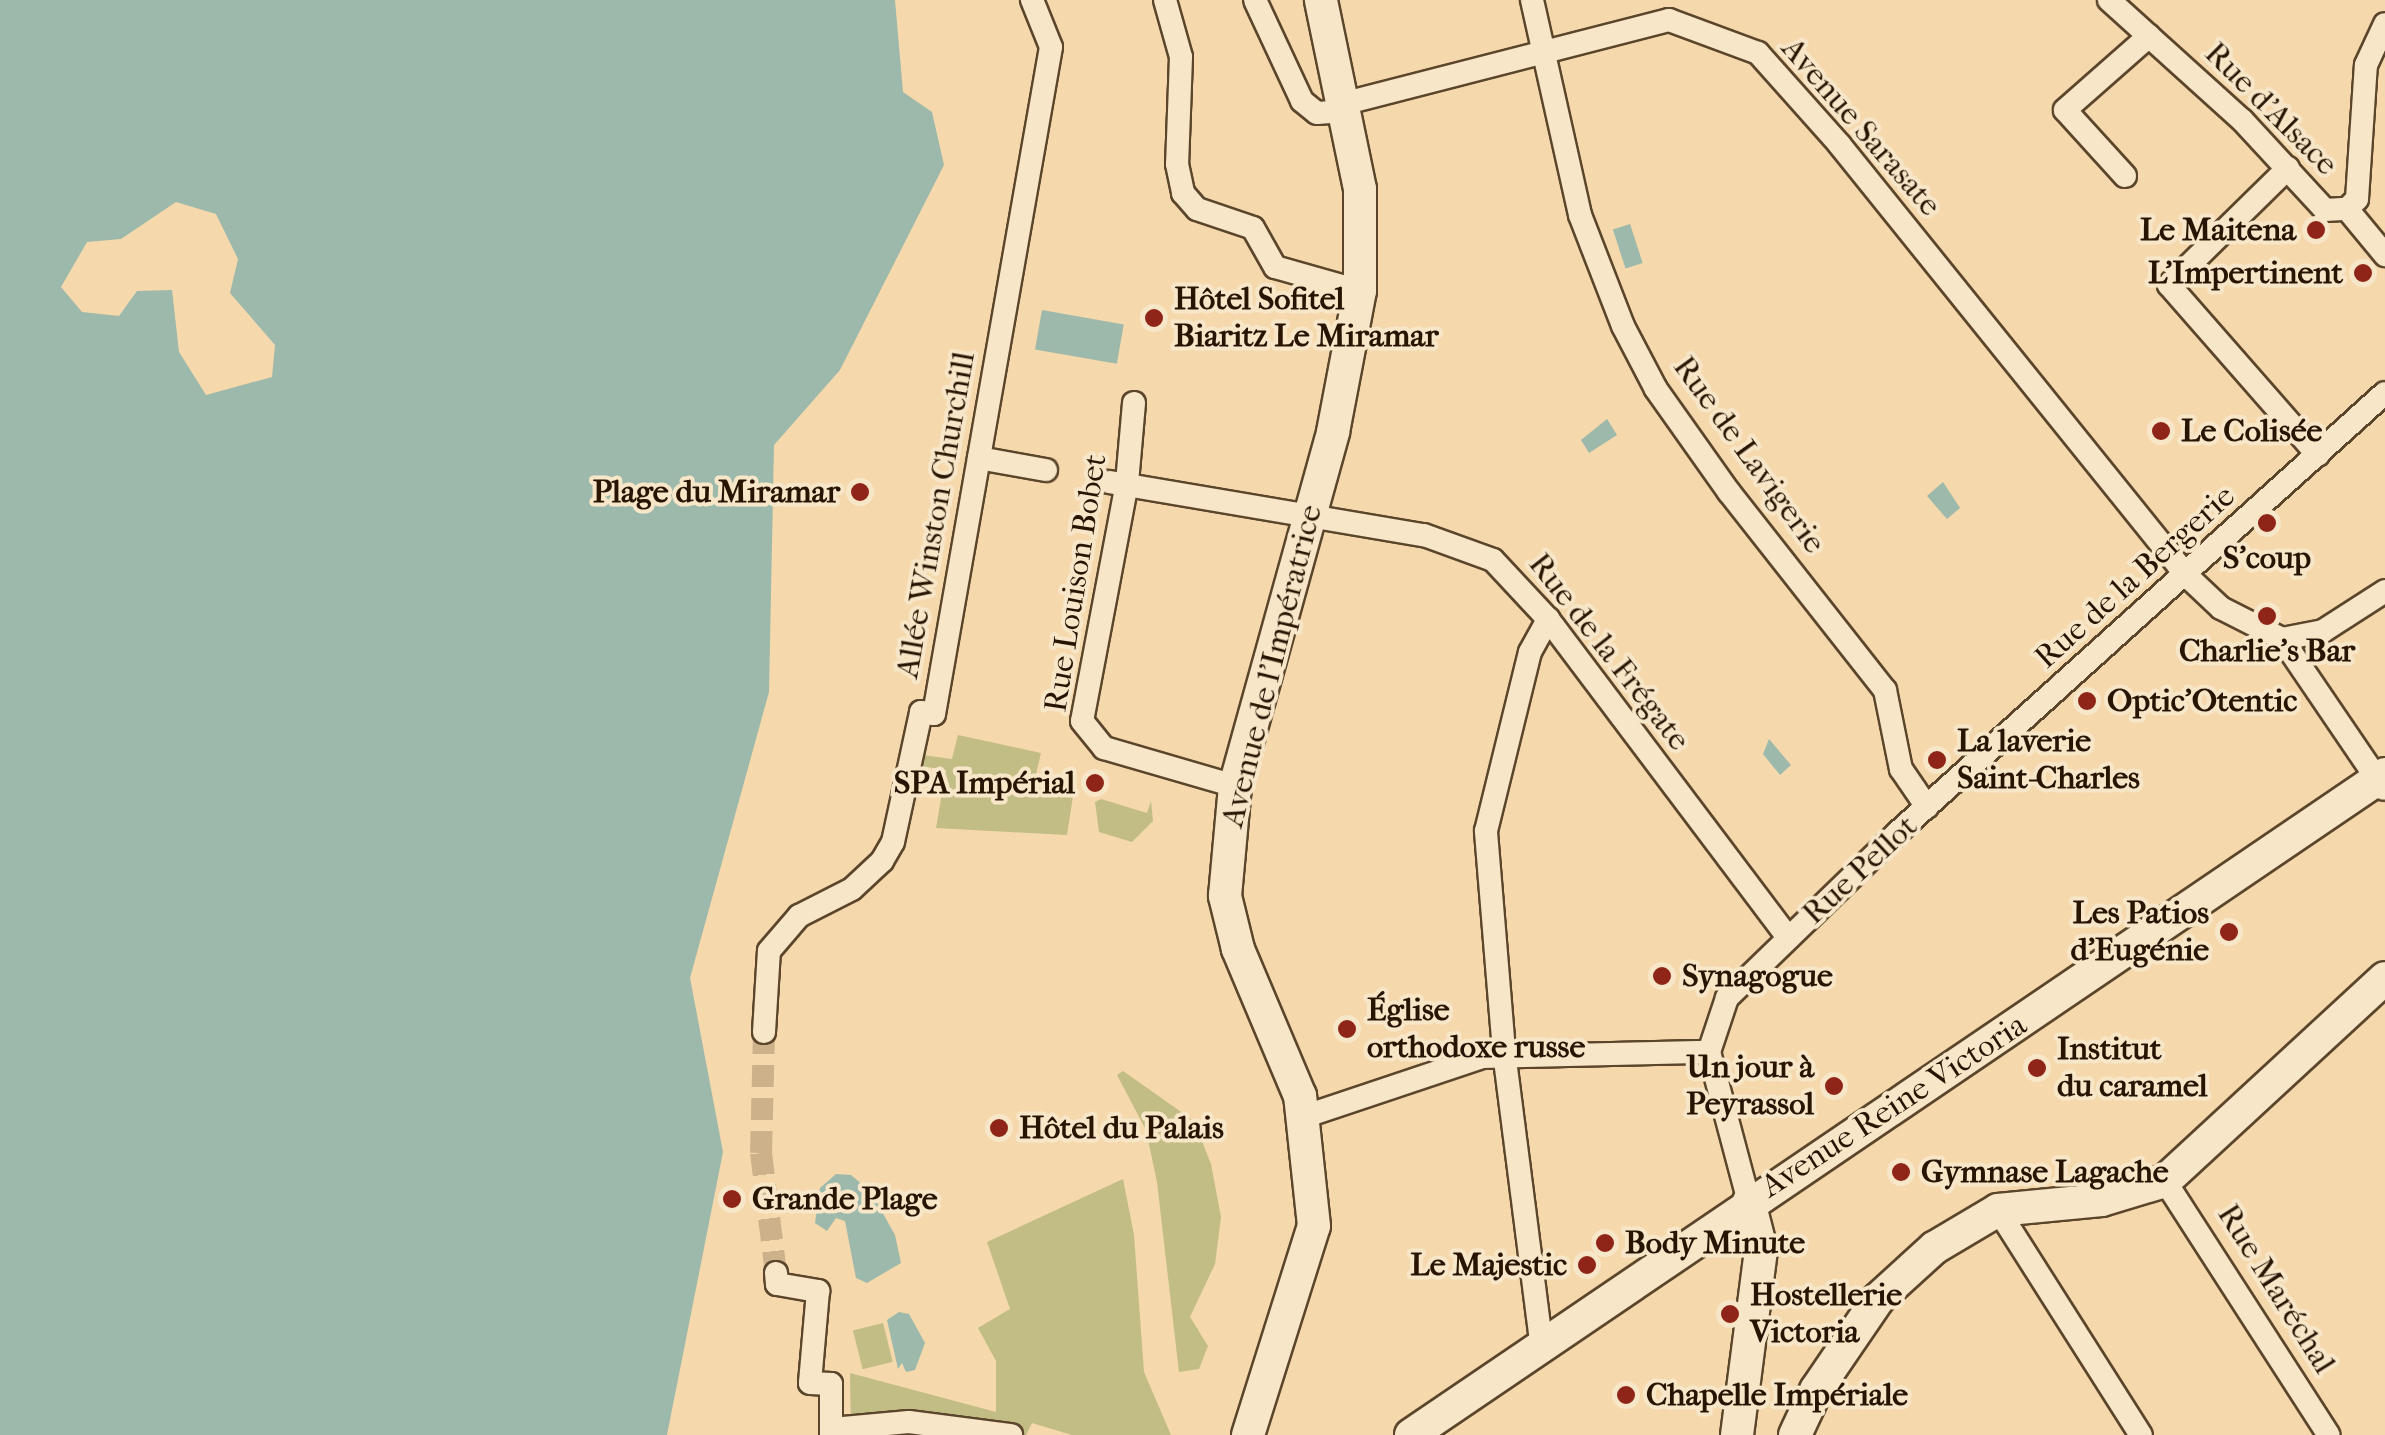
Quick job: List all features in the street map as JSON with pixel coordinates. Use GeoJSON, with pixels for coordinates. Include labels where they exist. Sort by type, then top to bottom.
{"type":"FeatureCollection","features":[{"type":"Feature","properties":{"kind":"main road","name":"Avenue de l'Impératrice"},"geometry":{"type":"LineString","coordinates":[[1248,1435],[1314,1226],[1303,1117],[1288,1058],[1238,949],[1225,896],[1235,786],[1309,515],[1360,291],[1360,189],[1321,0]]}},
{"type":"Feature","properties":{"kind":"main road","name":"Avenue Reine Victoria"},"geometry":{"type":"LineString","coordinates":[[1410,1435],[1541,1341],[2383,781]]}},
{"type":"Feature","properties":{"kind":"main road"},"geometry":{"type":"LineString","coordinates":[[1794,1435],[1816,1390],[1878,1299],[1934,1248],[1998,1210],[2102,1200],[2165,1180],[2385,978]]}},
{"type":"Feature","properties":{"kind":"main road"},"geometry":{"type":"LineString","coordinates":[[1736,1435],[1760,1250],[1749,1202]]}},
{"type":"Feature","properties":{"kind":"street","name":"Allée Winston Churchill"},"geometry":{"type":"LineString","coordinates":[[764,1032],[766,965],[782,930],[852,889],[893,842],[922,712],[934,714],[1051,47],[1032,0]]}},
{"type":"Feature","properties":{"kind":"street"},"geometry":{"type":"LineString","coordinates":[[1165,0],[1182,57],[1178,164],[1183,193],[1197,208],[1253,228],[1276,266],[1360,291]]}},
{"type":"Feature","properties":{"kind":"street"},"geometry":{"type":"LineString","coordinates":[[1255,0],[1302,101],[1317,113],[1669,20],[1683,0]]}},
{"type":"Feature","properties":{"kind":"street","name":"Rue de Lavigerie"},"geometry":{"type":"LineString","coordinates":[[1532,0],[1580,214],[1623,326],[1656,389],[1729,492],[1885,690],[1900,769],[1927,807]]}},
{"type":"Feature","properties":{"kind":"street","name":"Rue d'Alsace"},"geometry":{"type":"LineString","coordinates":[[2109,0],[2288,168],[2326,210],[2346,209],[2385,254]]}},
{"type":"Feature","properties":{"kind":"street","name":"Avenue Sarasate"},"geometry":{"type":"LineString","coordinates":[[1669,20],[1758,53],[1839,144],[2187,576],[2221,608],[2282,638]]}},
{"type":"Feature","properties":{"kind":"street"},"geometry":{"type":"LineString","coordinates":[[2346,209],[2356,200],[2366,65],[2385,24]]}},
{"type":"Feature","properties":{"kind":"street"},"geometry":{"type":"LineString","coordinates":[[2126,176],[2065,110],[2149,36]]}},
{"type":"Feature","properties":{"kind":"street"},"geometry":{"type":"LineString","coordinates":[[2288,168],[2170,284],[2318,455]]}},
{"type":"Feature","properties":{"kind":"street","name":"Rue de la Bergerie"},"geometry":{"type":"LineString","coordinates":[[1927,807],[2385,393]]}},
{"type":"Feature","properties":{"kind":"street","name":"Rue Louison Bobet"},"geometry":{"type":"LineString","coordinates":[[1134,403],[1118,482],[1082,721],[1090,739],[1104,748],[1235,786]]}},
{"type":"Feature","properties":{"kind":"street"},"geometry":{"type":"LineString","coordinates":[[979,458],[1046,470]]}},
{"type":"Feature","properties":{"kind":"street","name":"Rue de la Frégate"},"geometry":{"type":"LineString","coordinates":[[1118,482],[1424,535],[1493,560],[1548,618],[1788,938]]}},
{"type":"Feature","properties":{"kind":"street"},"geometry":{"type":"LineString","coordinates":[[2383,781],[2282,638],[2323,631],[2385,591]]}},
{"type":"Feature","properties":{"kind":"street"},"geometry":{"type":"LineString","coordinates":[[1541,1341],[1505,1059],[1486,831],[1530,652],[1548,618]]}},
{"type":"Feature","properties":{"kind":"street","name":"Rue Pellot"},"geometry":{"type":"LineString","coordinates":[[1709,1052],[1727,998],[1927,807]]}},
{"type":"Feature","properties":{"kind":"street"},"geometry":{"type":"LineString","coordinates":[[1303,1117],[1432,1068],[1505,1059],[1709,1052],[1749,1202]]}},
{"type":"Feature","properties":{"kind":"street","name":"Rue Maréchal"},"geometry":{"type":"LineString","coordinates":[[2165,1180],[2329,1435]]}},
{"type":"Feature","properties":{"kind":"street"},"geometry":{"type":"LineString","coordinates":[[1998,1210],[2141,1435]]}},
{"type":"Feature","properties":{"kind":"street"},"geometry":{"type":"LineString","coordinates":[[776,1273],[777,1284],[818,1292],[810,1383],[831,1384],[832,1432],[909,1422],[1011,1435]]}},
{"type":"Feature","properties":{"kind":"shaded area"},"geometry":{"type":"Polygon","coordinates":[[[0,0],[895,0],[903,92],[932,112],[944,165],[840,370],[774,445],[769,692],[690,978],[723,1152],[667,1435],[0,1435],[0,0]],[[176,202],[121,239],[87,242],[61,287],[82,312],[119,316],[137,291],[172,290],[179,352],[206,395],[272,377],[275,345],[230,293],[238,259],[216,214],[176,202]]]}},
{"type":"Feature","properties":{"kind":"shaded area"},"geometry":{"type":"Polygon","coordinates":[[[1630,224],[1643,263],[1626,269],[1613,230],[1630,224]]]}},
{"type":"Feature","properties":{"kind":"shaded area"},"geometry":{"type":"Polygon","coordinates":[[[1042,310],[1124,324],[1117,364],[1035,349],[1042,310]]]}},
{"type":"Feature","properties":{"kind":"shaded area"},"geometry":{"type":"Polygon","coordinates":[[[1607,419],[1617,435],[1589,453],[1581,440],[1607,419]]]}},
{"type":"Feature","properties":{"kind":"shaded area"},"geometry":{"type":"Polygon","coordinates":[[[1943,482],[1960,508],[1947,519],[1927,496],[1943,482]]]}},
{"type":"Feature","properties":{"kind":"shaded area"},"geometry":{"type":"Polygon","coordinates":[[[958,735],[1041,753],[1033,787],[1073,796],[1067,835],[936,828],[946,770],[921,766],[923,755],[952,759],[958,735]]]}},
{"type":"Feature","properties":{"kind":"shaded area"},"geometry":{"type":"Polygon","coordinates":[[[1769,739],[1791,765],[1780,775],[1763,754],[1769,739]]]}},
{"type":"Feature","properties":{"kind":"shaded area"},"geometry":{"type":"Polygon","coordinates":[[[1101,799],[1147,813],[1151,801],[1153,821],[1132,842],[1099,832],[1095,802],[1101,799]]]}},
{"type":"Feature","properties":{"kind":"shaded area"},"geometry":{"type":"Polygon","coordinates":[[[1123,1071],[1194,1121],[1211,1164],[1221,1217],[1215,1264],[1190,1317],[1208,1346],[1199,1369],[1179,1372],[1157,1182],[1146,1130],[1117,1075],[1123,1071]]]}},
{"type":"Feature","properties":{"kind":"shaded area"},"geometry":{"type":"Polygon","coordinates":[[[836,1174],[851,1175],[871,1192],[895,1235],[901,1263],[867,1283],[856,1278],[845,1221],[836,1218],[827,1231],[815,1223],[820,1188],[836,1174]]]}},
{"type":"Feature","properties":{"kind":"shaded area"},"geometry":{"type":"Polygon","coordinates":[[[1123,1179],[1134,1235],[1144,1372],[1171,1435],[1072,1435],[1032,1423],[1026,1435],[851,1435],[850,1373],[996,1412],[996,1361],[978,1328],[1010,1309],[987,1242],[1123,1179]]]}},
{"type":"Feature","properties":{"kind":"shaded area"},"geometry":{"type":"Polygon","coordinates":[[[899,1312],[909,1314],[925,1343],[915,1370],[906,1372],[902,1363],[898,1369],[887,1320],[899,1312]]]}},
{"type":"Feature","properties":{"kind":"shaded area"},"geometry":{"type":"Polygon","coordinates":[[[883,1323],[893,1362],[863,1369],[853,1330],[883,1323]]]}},
{"type":"Feature","properties":{"kind":"tunnel"},"geometry":{"type":"LineString","coordinates":[[764,1032],[761,1153],[776,1273]]}},
{"type":"Feature","properties":{"kind":"place","name":"Le Maitena"},"geometry":{"type":"Point","coordinates":[2316,230]}},
{"type":"Feature","properties":{"kind":"place","name":"L'Impertinent"},"geometry":{"type":"Point","coordinates":[2363,273]}},
{"type":"Feature","properties":{"kind":"place","name":"Hôtel Sofitel Biaritz Le Miramar"},"geometry":{"type":"Point","coordinates":[1154,318]}},
{"type":"Feature","properties":{"kind":"place","name":"Le Colisée"},"geometry":{"type":"Point","coordinates":[2161,431]}},
{"type":"Feature","properties":{"kind":"place","name":"Plage du Miramar"},"geometry":{"type":"Point","coordinates":[860,492]}},
{"type":"Feature","properties":{"kind":"place","name":"S'coup"},"geometry":{"type":"Point","coordinates":[2267,523]}},
{"type":"Feature","properties":{"kind":"place","name":"Charlie's Bar"},"geometry":{"type":"Point","coordinates":[2267,616]}},
{"type":"Feature","properties":{"kind":"place","name":"Optic'Otentic"},"geometry":{"type":"Point","coordinates":[2087,701]}},
{"type":"Feature","properties":{"kind":"place","name":"La laverie Saint-Charles"},"geometry":{"type":"Point","coordinates":[1937,760]}},
{"type":"Feature","properties":{"kind":"place","name":"SPA Impérial"},"geometry":{"type":"Point","coordinates":[1095,783]}},
{"type":"Feature","properties":{"kind":"place","name":"Les Patios d'Eugénie"},"geometry":{"type":"Point","coordinates":[2229,932]}},
{"type":"Feature","properties":{"kind":"place","name":"Synagogue"},"geometry":{"type":"Point","coordinates":[1662,976]}},
{"type":"Feature","properties":{"kind":"place","name":"Église orthodoxe russe"},"geometry":{"type":"Point","coordinates":[1347,1029]}},
{"type":"Feature","properties":{"kind":"place","name":"Institut du caramel"},"geometry":{"type":"Point","coordinates":[2037,1068]}},
{"type":"Feature","properties":{"kind":"place","name":"Un jour à Peyrassol"},"geometry":{"type":"Point","coordinates":[1834,1086]}},
{"type":"Feature","properties":{"kind":"place","name":"Hôtel du Palais"},"geometry":{"type":"Point","coordinates":[999,1128]}},
{"type":"Feature","properties":{"kind":"place","name":"Gymnase Lagache"},"geometry":{"type":"Point","coordinates":[1901,1172]}},
{"type":"Feature","properties":{"kind":"place","name":"Grande Plage"},"geometry":{"type":"Point","coordinates":[732,1199]}},
{"type":"Feature","properties":{"kind":"place","name":"Body Minute"},"geometry":{"type":"Point","coordinates":[1605,1243]}},
{"type":"Feature","properties":{"kind":"place","name":"Le Majestic"},"geometry":{"type":"Point","coordinates":[1587,1265]}},
{"type":"Feature","properties":{"kind":"place","name":"Hostellerie Victoria"},"geometry":{"type":"Point","coordinates":[1730,1314]}},
{"type":"Feature","properties":{"kind":"place","name":"Chapelle Impériale"},"geometry":{"type":"Point","coordinates":[1626,1395]}}]}
